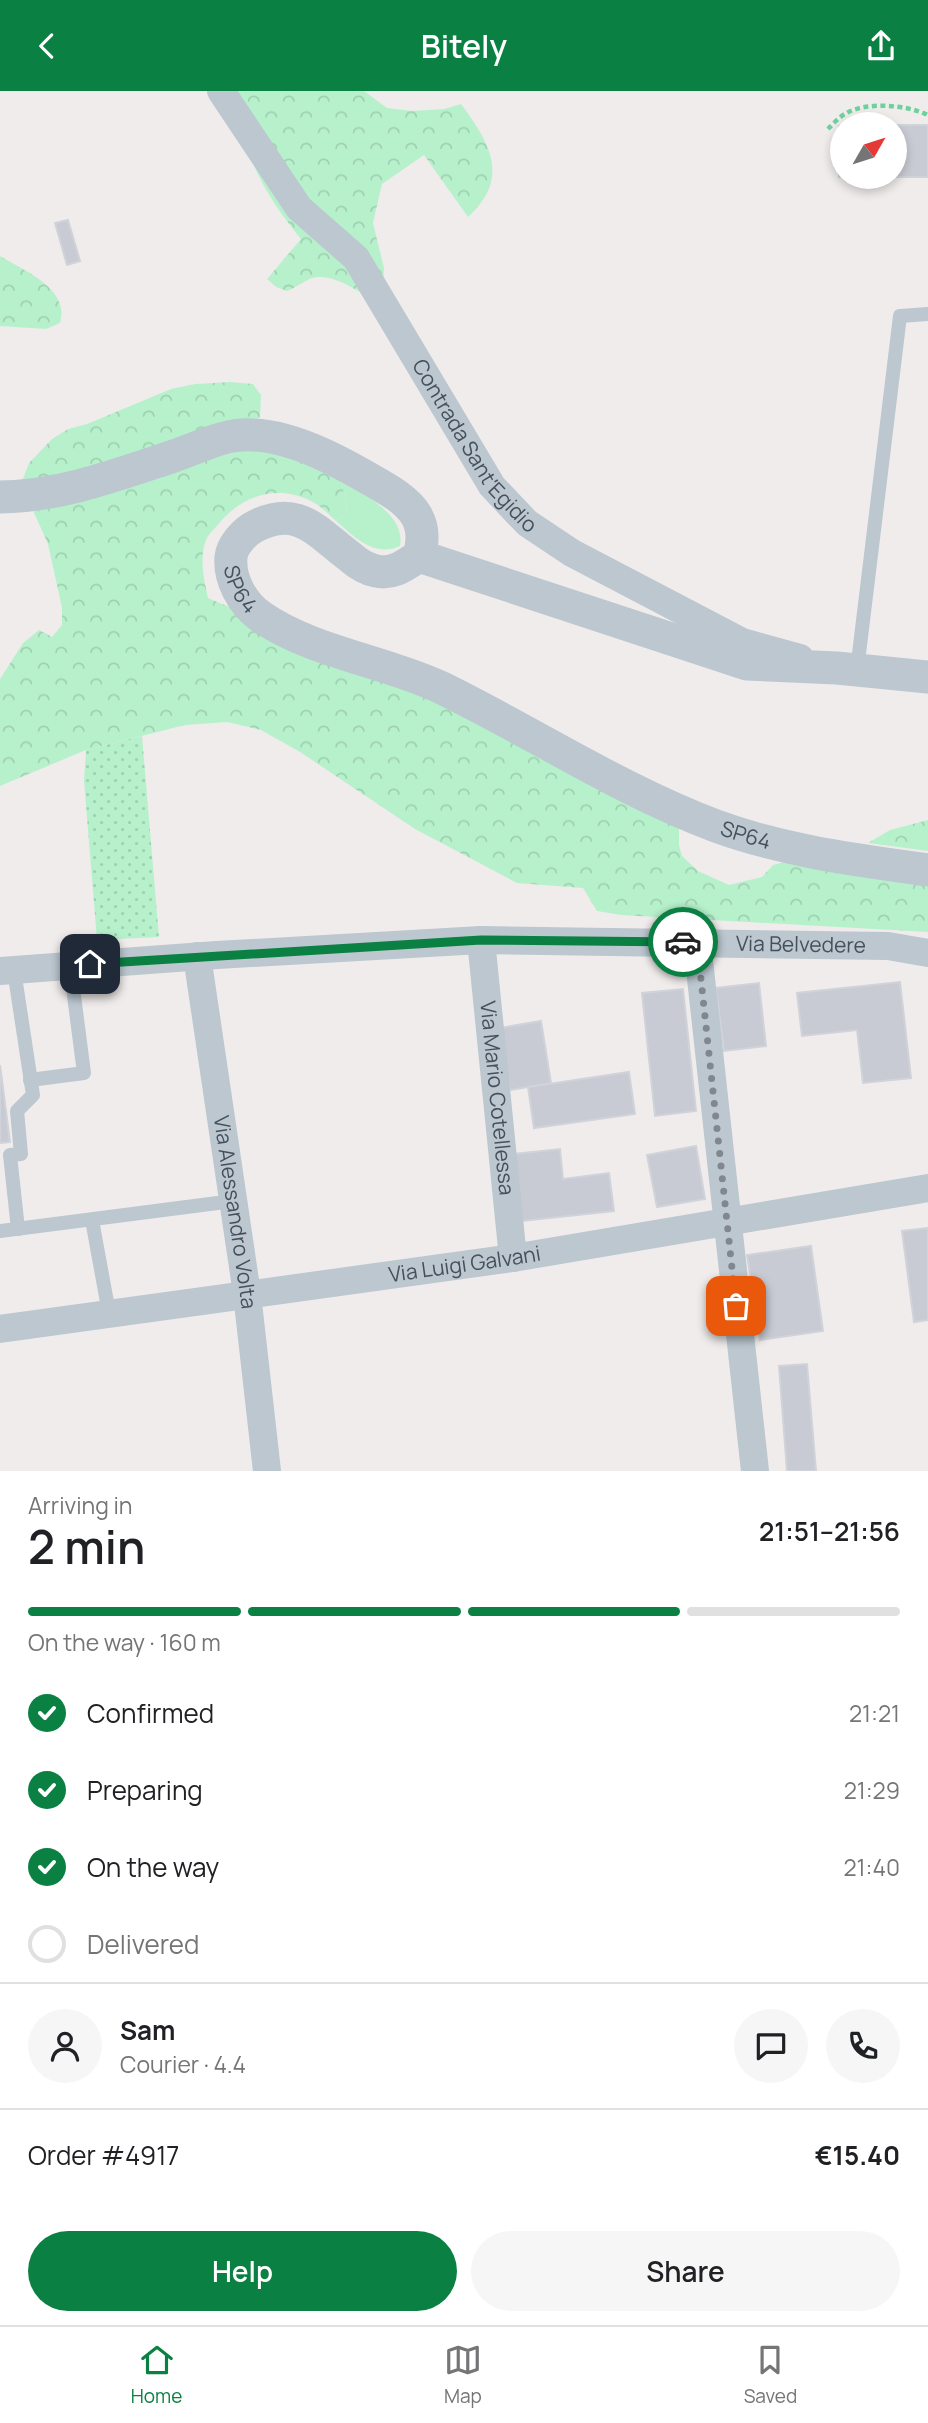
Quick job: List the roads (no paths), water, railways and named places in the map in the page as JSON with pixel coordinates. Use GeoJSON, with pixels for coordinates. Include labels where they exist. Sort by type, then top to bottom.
{"type":"FeatureCollection","features":[{"type":"Feature","properties":{"kind":"street","name":"Contrada Sant'Egidio"},"geometry":{"type":"LineString","coordinates":[[221,91],[299,208],[356,258],[492,486],[527,523],[572,553],[742,642],[847,669]]}},
{"type":"Feature","properties":{"kind":"street"},"geometry":{"type":"LineString","coordinates":[[0,498],[25,497],[88,485],[214,441],[250,434],[276,438],[308,449],[362,474],[392,492],[409,505],[422,523],[424,541],[419,557]]}},
{"type":"Feature","properties":{"kind":"street","name":"SP64"},"geometry":{"type":"LineString","coordinates":[[419,557],[393,572],[366,569],[312,526],[293,518],[269,519],[244,533],[230,554],[232,577],[241,595],[258,614],[288,632],[440,687],[615,781],[717,826],[814,853],[928,870]]}},
{"type":"Feature","properties":{"kind":"street","name":"Contrada Sant'Egidio"},"geometry":{"type":"LineString","coordinates":[[419,557],[747,664],[847,669],[928,677]]}},
{"type":"Feature","properties":{"kind":"street","name":"Via Belvedere"},"geometry":{"type":"LineString","coordinates":[[7,970],[481,940],[888,946],[928,953]]}},
{"type":"Feature","properties":{"kind":"street","name":"Via Mario Cotellessa"},"geometry":{"type":"LineString","coordinates":[[481,940],[513,1258]]}},
{"type":"Feature","properties":{"kind":"street"},"geometry":{"type":"LineString","coordinates":[[697,942],[755,1471]]}},
{"type":"Feature","properties":{"kind":"street","name":"Via Alessandro Volta"},"geometry":{"type":"LineString","coordinates":[[197,956],[247,1294],[267,1471]]}},
{"type":"Feature","properties":{"kind":"street","name":"Via Luigi Galvani"},"geometry":{"type":"LineString","coordinates":[[0,1329],[513,1258],[928,1188]]}},
{"type":"Feature","properties":{"kind":"lane"},"geometry":{"type":"LineString","coordinates":[[847,669],[900,316],[928,314]]}},
{"type":"Feature","properties":{"kind":"lane"},"geometry":{"type":"LineString","coordinates":[[30,1080],[84,1073],[70,965]]}},
{"type":"Feature","properties":{"kind":"lane"},"geometry":{"type":"LineString","coordinates":[[7,970],[33,1095],[17,1111],[21,1154],[10,1155],[18,1229]]}},
{"type":"Feature","properties":{"kind":"lane"},"geometry":{"type":"LineString","coordinates":[[0,1231],[233,1201]]}},
{"type":"Feature","properties":{"kind":"lane"},"geometry":{"type":"LineString","coordinates":[[92,1220],[109,1313]]}}]}
